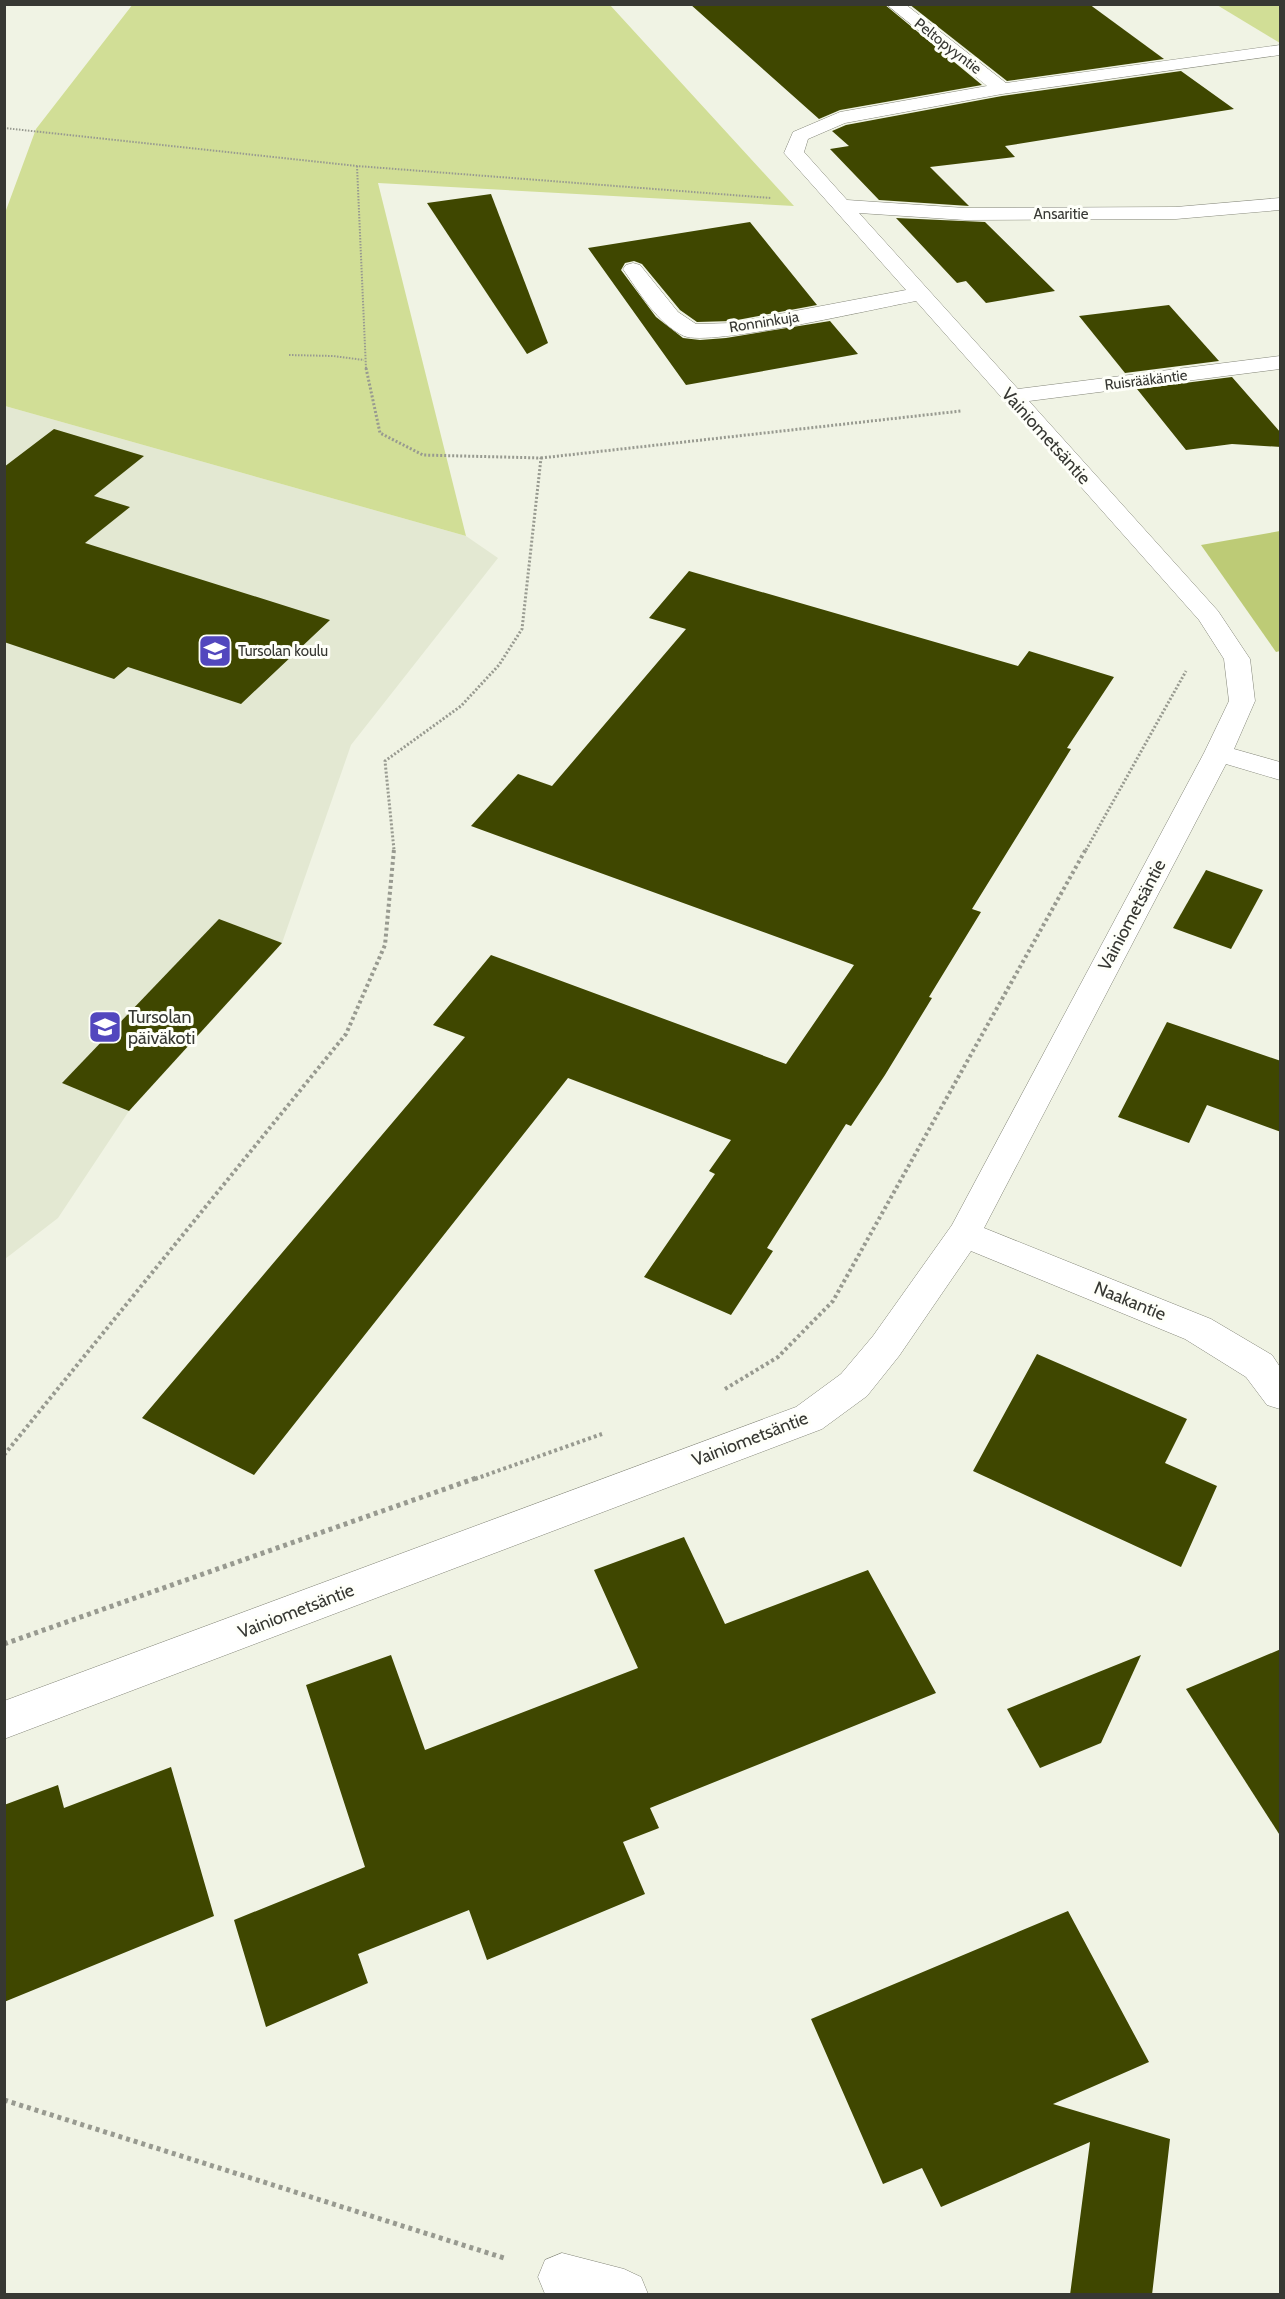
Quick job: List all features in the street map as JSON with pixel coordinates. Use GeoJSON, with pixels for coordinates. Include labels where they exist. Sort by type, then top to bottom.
{"type":"FeatureCollection","features":[{"type":"Feature","properties":{"kind":"street","name":"Peltopyyntie"},"geometry":{"type":"LineString","coordinates":[[894,4],[1002,89]]}},
{"type":"Feature","properties":{"kind":"street","name":"Vainiometsäntie"},"geometry":{"type":"LineString","coordinates":[[4,1720],[809,1418],[854,1385],[886,1346],[964,1234],[1218,753],[1242,701],[1237,658],[1209,616],[1011,398],[794,153],[800,136],[840,118],[1002,89],[1281,50]]}},
{"type":"Feature","properties":{"kind":"street","name":"Ansaritie"},"geometry":{"type":"LineString","coordinates":[[841,206],[976,214],[1176,213],[1281,204]]}},
{"type":"Feature","properties":{"kind":"street","name":"Ronninkuja"},"geometry":{"type":"LineString","coordinates":[[633,269],[670,317],[692,331],[732,329],[921,294]]}},
{"type":"Feature","properties":{"kind":"street","name":"Ruisrääkäntie"},"geometry":{"type":"LineString","coordinates":[[1011,398],[1281,362]]}},
{"type":"Feature","properties":{"kind":"street"},"geometry":{"type":"LineString","coordinates":[[1218,753],[1281,771]]}},
{"type":"Feature","properties":{"kind":"street","name":"Naakantie"},"geometry":{"type":"LineString","coordinates":[[964,1234],[1198,1329],[1259,1366],[1281,1394]]}},
{"type":"Feature","properties":{"kind":"street"},"geometry":{"type":"LineString","coordinates":[[562,2277],[624,2295]]}},
{"type":"Feature","properties":{"kind":"path"},"geometry":{"type":"LineString","coordinates":[[4,128],[357,166],[773,198]]}},
{"type":"Feature","properties":{"kind":"path"},"geometry":{"type":"LineString","coordinates":[[357,166],[364,360],[380,433],[423,455],[541,458],[965,411],[958,401]]}},
{"type":"Feature","properties":{"kind":"path"},"geometry":{"type":"LineString","coordinates":[[289,355],[333,356],[364,360]]}},
{"type":"Feature","properties":{"kind":"path"},"geometry":{"type":"LineString","coordinates":[[4,1455],[346,1034],[385,945],[394,852],[385,761],[461,706],[499,665],[522,629],[541,458]]}},
{"type":"Feature","properties":{"kind":"path"},"geometry":{"type":"LineString","coordinates":[[717,1393],[778,1357],[833,1301],[1186,670],[1184,661]]}},
{"type":"Feature","properties":{"kind":"path"},"geometry":{"type":"LineString","coordinates":[[4,1644],[604,1433]]}},
{"type":"Feature","properties":{"kind":"path"},"geometry":{"type":"LineString","coordinates":[[4,2100],[562,2277]]}},
{"type":"Feature","properties":{"kind":"shaded area"},"geometry":{"type":"Polygon","coordinates":[[[5,406],[466,536],[498,558],[351,745],[282,943],[129,1111],[58,1218],[5,1259],[5,406]]]}},
{"type":"Feature","properties":{"kind":"green space"},"geometry":{"type":"Polygon","coordinates":[[[133,4],[610,5],[794,206],[378,183],[466,536],[5,406],[5,213],[36,129],[133,4]]]}},
{"type":"Feature","properties":{"kind":"green space"},"geometry":{"type":"Polygon","coordinates":[[[1217,5],[1280,5],[1280,43],[1217,5]]]}},
{"type":"Feature","properties":{"kind":"green space"},"geometry":{"type":"Polygon","coordinates":[[[1280,531],[1280,651],[1276,652],[1201,545],[1280,531]]]}},
{"type":"Feature","properties":{"kind":"building"},"geometry":{"type":"Polygon","coordinates":[[[690,4],[884,4],[982,85],[840,110],[819,119],[690,4]]]}},
{"type":"Feature","properties":{"kind":"building"},"geometry":{"type":"Polygon","coordinates":[[[909,4],[1089,4],[1164,59],[1007,81],[909,4]]]}},
{"type":"Feature","properties":{"kind":"building"},"geometry":{"type":"Polygon","coordinates":[[[1181,71],[1234,109],[1005,146],[1015,157],[930,167],[969,206],[879,200],[830,149],[849,146],[832,131],[846,125],[1002,96],[1181,71]]]}},
{"type":"Feature","properties":{"kind":"building"},"geometry":{"type":"Polygon","coordinates":[[[491,194],[548,343],[527,354],[427,203],[491,194]]]}},
{"type":"Feature","properties":{"kind":"building"},"geometry":{"type":"Polygon","coordinates":[[[896,218],[985,222],[1055,291],[986,303],[966,281],[957,283],[896,218]]]}},
{"type":"Feature","properties":{"kind":"building"},"geometry":{"type":"Polygon","coordinates":[[[750,222],[817,305],[732,321],[697,322],[680,310],[642,264],[634,261],[625,263],[621,270],[656,317],[683,338],[700,340],[726,338],[830,321],[858,354],[686,385],[588,248],[750,222]]]}},
{"type":"Feature","properties":{"kind":"building"},"geometry":{"type":"Polygon","coordinates":[[[1169,305],[1219,361],[1125,373],[1079,316],[1169,305]]]}},
{"type":"Feature","properties":{"kind":"building"},"geometry":{"type":"Polygon","coordinates":[[[1232,377],[1281,433],[1281,447],[1232,444],[1186,450],[1137,389],[1232,377]]]}},
{"type":"Feature","properties":{"kind":"building"},"geometry":{"type":"Polygon","coordinates":[[[54,429],[144,456],[94,496],[130,507],[85,543],[330,620],[241,704],[128,667],[114,679],[4,642],[4,467],[54,429]]]}},
{"type":"Feature","properties":{"kind":"building"},"geometry":{"type":"Polygon","coordinates":[[[689,571],[1018,666],[1029,651],[1114,677],[1067,748],[1071,749],[972,909],[981,912],[929,997],[932,998],[885,1075],[851,1126],[846,1124],[767,1248],[773,1251],[731,1315],[644,1277],[715,1174],[709,1171],[731,1140],[568,1078],[254,1475],[142,1418],[465,1037],[433,1025],[491,955],[786,1064],[854,965],[471,826],[518,774],[552,786],[686,629],[649,618],[689,571]]]}},
{"type":"Feature","properties":{"kind":"building"},"geometry":{"type":"Polygon","coordinates":[[[1206,870],[1263,890],[1231,949],[1173,928],[1206,870]]]}},
{"type":"Feature","properties":{"kind":"building"},"geometry":{"type":"Polygon","coordinates":[[[219,919],[282,943],[129,1111],[62,1083],[219,919]]]}},
{"type":"Feature","properties":{"kind":"building"},"geometry":{"type":"Polygon","coordinates":[[[1167,1022],[1281,1061],[1281,1132],[1207,1105],[1189,1143],[1118,1117],[1167,1022]]]}},
{"type":"Feature","properties":{"kind":"building"},"geometry":{"type":"Polygon","coordinates":[[[1037,1354],[1187,1419],[1165,1463],[1217,1486],[1181,1567],[973,1471],[1037,1354]]]}},
{"type":"Feature","properties":{"kind":"building"},"geometry":{"type":"Polygon","coordinates":[[[684,1537],[725,1624],[868,1570],[936,1693],[650,1808],[659,1828],[623,1842],[645,1894],[487,1960],[469,1910],[358,1954],[368,1983],[266,2027],[234,1920],[365,1867],[306,1685],[391,1655],[425,1750],[638,1668],[594,1570],[684,1537]]]}},
{"type":"Feature","properties":{"kind":"building"},"geometry":{"type":"Polygon","coordinates":[[[1281,1649],[1281,1837],[1186,1689],[1281,1649]]]}},
{"type":"Feature","properties":{"kind":"building"},"geometry":{"type":"Polygon","coordinates":[[[1141,1655],[1101,1743],[1040,1768],[1007,1709],[1141,1655]]]}},
{"type":"Feature","properties":{"kind":"building"},"geometry":{"type":"Polygon","coordinates":[[[171,1767],[214,1916],[4,2002],[4,1805],[58,1785],[64,1808],[171,1767]]]}},
{"type":"Feature","properties":{"kind":"building"},"geometry":{"type":"Polygon","coordinates":[[[1068,1911],[1149,2062],[1053,2104],[1170,2139],[1152,2295],[1070,2295],[1090,2142],[941,2207],[922,2168],[883,2184],[811,2019],[1068,1911]]]}},
{"type":"Feature","properties":{"kind":"place","name":"Tursolan koulu"},"geometry":{"type":"Point","coordinates":[215,651]}},
{"type":"Feature","properties":{"kind":"place","name":"Tursolan päiväkoti"},"geometry":{"type":"Point","coordinates":[105,1027]}}]}
